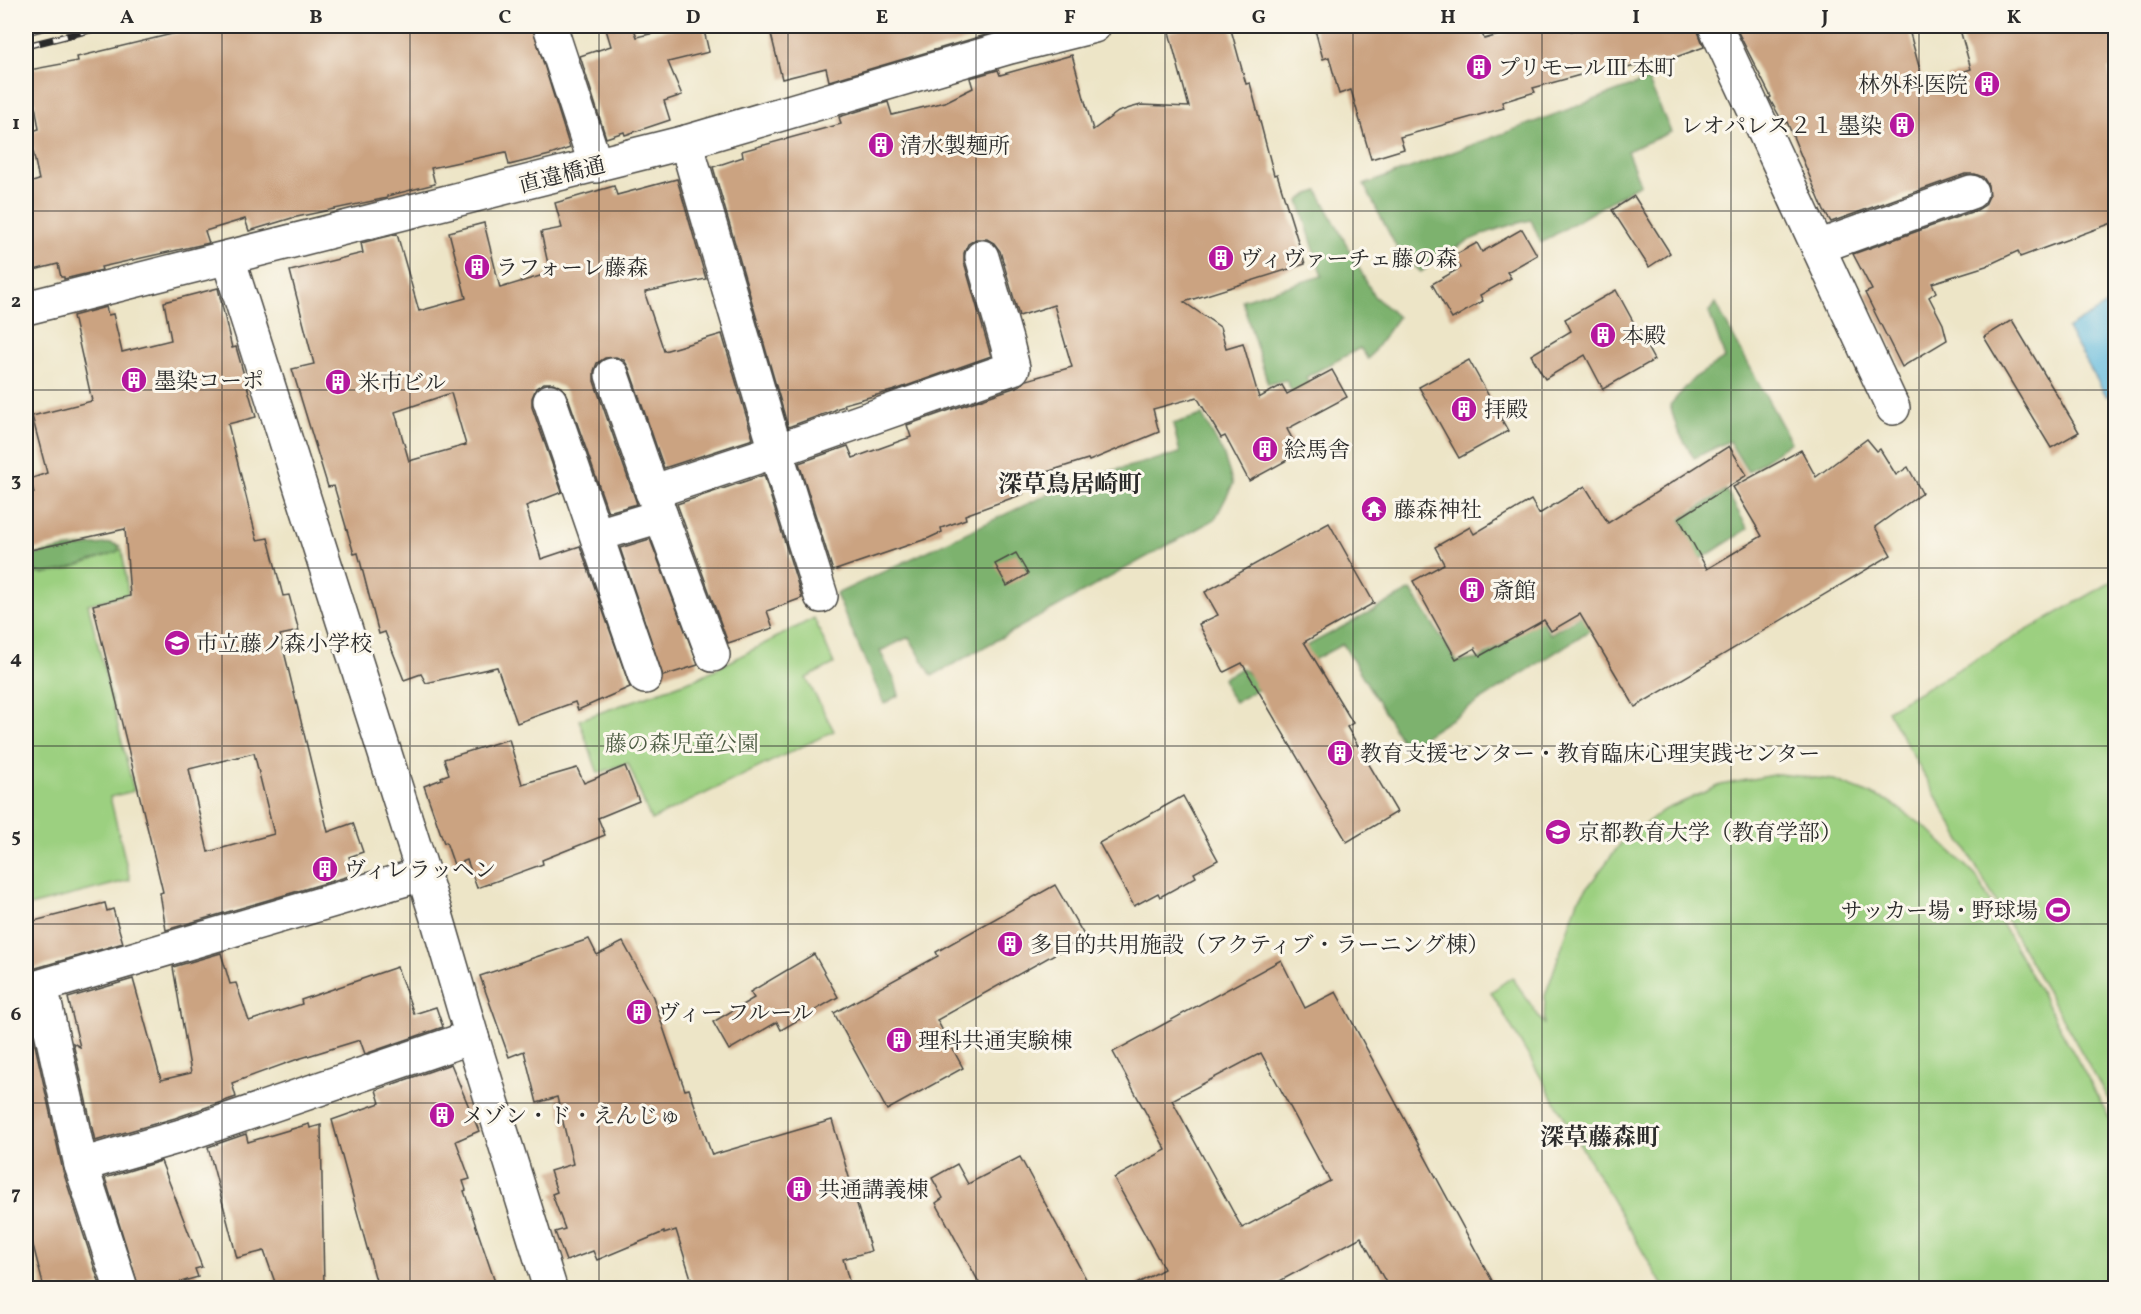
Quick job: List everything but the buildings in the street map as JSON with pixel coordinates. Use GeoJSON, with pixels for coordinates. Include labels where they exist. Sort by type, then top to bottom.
{"type":"FeatureCollection","features":[{"type":"Feature","properties":{"kind":"street"},"geometry":{"type":"LineString","coordinates":[[550,26],[596,166]]}},
{"type":"Feature","properties":{"kind":"street","name":"直違橋通"},"geometry":{"type":"LineString","coordinates":[[26,308],[434,204],[596,166],[1010,47],[1094,26]]}},
{"type":"Feature","properties":{"kind":"street"},"geometry":{"type":"LineString","coordinates":[[1714,26],[1893,408]]}},
{"type":"Feature","properties":{"kind":"street"},"geometry":{"type":"LineString","coordinates":[[686,142],[776,451],[821,596]]}},
{"type":"Feature","properties":{"kind":"street"},"geometry":{"type":"LineString","coordinates":[[1818,247],[1971,192]]}},
{"type":"Feature","properties":{"kind":"street"},"geometry":{"type":"LineString","coordinates":[[597,535],[657,504],[776,451],[1013,368],[982,257]]}},
{"type":"Feature","properties":{"kind":"street"},"geometry":{"type":"LineString","coordinates":[[228,258],[423,874],[550,1288]]}},
{"type":"Feature","properties":{"kind":"street"},"geometry":{"type":"LineString","coordinates":[[612,375],[713,654]]}},
{"type":"Feature","properties":{"kind":"street"},"geometry":{"type":"LineString","coordinates":[[550,401],[645,677]]}},
{"type":"Feature","properties":{"kind":"street"},"geometry":{"type":"LineString","coordinates":[[121,1288],[81,1165],[33,989],[423,874]]}},
{"type":"Feature","properties":{"kind":"street"},"geometry":{"type":"LineString","coordinates":[[81,1165],[181,1136],[472,1037]]}},
{"type":"Feature","properties":{"kind":"green space"},"geometry":{"type":"Polygon","coordinates":[[[1648,80],[1671,132],[1627,151],[1640,184],[1541,243],[1531,220],[1500,228],[1460,245],[1421,272],[1399,252],[1364,185],[1648,80]]]}},
{"type":"Feature","properties":{"kind":"green space"},"geometry":{"type":"Polygon","coordinates":[[[1318,191],[1374,296],[1398,317],[1368,359],[1360,348],[1306,377],[1313,395],[1298,404],[1286,380],[1268,384],[1242,300],[1322,276],[1299,201],[1318,191]]]}},
{"type":"Feature","properties":{"kind":"green space"},"geometry":{"type":"Polygon","coordinates":[[[1715,303],[1791,442],[1748,472],[1729,441],[1694,458],[1677,429],[1670,405],[1694,378],[1725,358],[1709,312],[1715,303]]]}},
{"type":"Feature","properties":{"kind":"green space"},"geometry":{"type":"Polygon","coordinates":[[[1202,415],[1223,453],[1233,484],[1215,519],[932,676],[909,637],[880,651],[895,681],[899,695],[884,704],[836,594],[1078,480],[1180,453],[1173,424],[1202,415]]]}},
{"type":"Feature","properties":{"kind":"green space"},"geometry":{"type":"Polygon","coordinates":[[[1726,490],[1748,529],[1406,748],[1343,644],[1235,702],[1227,691],[1223,678],[1242,668],[1251,676],[1411,590],[1457,662],[1479,659],[1507,643],[1496,622],[1531,603],[1550,634],[1625,590],[1636,568],[1687,531],[1681,519],[1726,490]]]}},
{"type":"Feature","properties":{"kind":"green space"},"geometry":{"type":"Polygon","coordinates":[[[111,543],[120,546],[117,552],[65,570],[43,574],[26,569],[26,558],[68,548],[111,543]]]}},
{"type":"Feature","properties":{"kind":"green space"},"geometry":{"type":"Polygon","coordinates":[[[122,549],[128,594],[88,604],[134,791],[110,797],[130,880],[26,907],[26,577],[122,549]]]}},
{"type":"Feature","properties":{"kind":"green space","name":"サッカー場・野球場"},"geometry":{"type":"Polygon","coordinates":[[[2115,580],[2115,1111],[1887,710],[2115,580]]]}},
{"type":"Feature","properties":{"kind":"green space","name":"藤の森児童公園"},"geometry":{"type":"Polygon","coordinates":[[[814,618],[834,664],[806,678],[834,731],[651,820],[628,763],[598,773],[579,720],[698,678],[814,618]]]}},
{"type":"Feature","properties":{"kind":"green space"},"geometry":{"type":"Polygon","coordinates":[[[1778,774],[1834,780],[1888,801],[1928,829],[1976,876],[2115,1128],[2115,1288],[1664,1288],[1491,992],[1512,977],[1544,1024],[1545,996],[1578,900],[1621,843],[1662,811],[1721,785],[1778,774]]]}},
{"type":"Feature","properties":{"kind":"water"},"geometry":{"type":"Polygon","coordinates":[[[2115,300],[2115,392],[2107,397],[2067,329],[2115,300]]]}},
{"type":"Feature","properties":{"kind":"railway"},"geometry":{"type":"LineString","coordinates":[[26,32],[51,26]]}},
{"type":"Feature","properties":{"kind":"railway"},"geometry":{"type":"LineString","coordinates":[[26,46],[106,26]]}},
{"type":"Feature","properties":{"kind":"place","name":"プリモールⅢ 本町"},"geometry":{"type":"Point","coordinates":[1479,67]}},
{"type":"Feature","properties":{"kind":"place","name":"林外科医院"},"geometry":{"type":"Point","coordinates":[1987,84]}},
{"type":"Feature","properties":{"kind":"place","name":"レオパレス２１ 墨染"},"geometry":{"type":"Point","coordinates":[1902,125]}},
{"type":"Feature","properties":{"kind":"place","name":"清水製麺所"},"geometry":{"type":"Point","coordinates":[881,145]}},
{"type":"Feature","properties":{"kind":"place","name":"ヴィヴァーチェ藤の森"},"geometry":{"type":"Point","coordinates":[1221,258]}},
{"type":"Feature","properties":{"kind":"place","name":"ラフォーレ藤森"},"geometry":{"type":"Point","coordinates":[477,267]}},
{"type":"Feature","properties":{"kind":"place","name":"本殿"},"geometry":{"type":"Point","coordinates":[1603,335]}},
{"type":"Feature","properties":{"kind":"place","name":"墨染コーポ"},"geometry":{"type":"Point","coordinates":[134,380]}},
{"type":"Feature","properties":{"kind":"place","name":"米市ビル"},"geometry":{"type":"Point","coordinates":[338,382]}},
{"type":"Feature","properties":{"kind":"place","name":"拝殿"},"geometry":{"type":"Point","coordinates":[1464,409]}},
{"type":"Feature","properties":{"kind":"place","name":"絵馬舎"},"geometry":{"type":"Point","coordinates":[1265,449]}},
{"type":"Feature","properties":{"kind":"place","name":"藤森神社"},"geometry":{"type":"Point","coordinates":[1374,509]}},
{"type":"Feature","properties":{"kind":"place","name":"斎館"},"geometry":{"type":"Point","coordinates":[1472,590]}},
{"type":"Feature","properties":{"kind":"place","name":"市立藤ノ森小学校"},"geometry":{"type":"Point","coordinates":[177,643]}},
{"type":"Feature","properties":{"kind":"place","name":"教育支援センター・教育臨床心理実践センター"},"geometry":{"type":"Point","coordinates":[1340,753]}},
{"type":"Feature","properties":{"kind":"place","name":"京都教育大学（教育学部）"},"geometry":{"type":"Point","coordinates":[1558,832]}},
{"type":"Feature","properties":{"kind":"place","name":"ヴィレラッヘン"},"geometry":{"type":"Point","coordinates":[325,869]}},
{"type":"Feature","properties":{"kind":"place","name":"サッカー場・野球場"},"geometry":{"type":"Point","coordinates":[2058,910]}},
{"type":"Feature","properties":{"kind":"place","name":"多目的共用施設（アクティブ・ラーニング棟）"},"geometry":{"type":"Point","coordinates":[1010,944]}},
{"type":"Feature","properties":{"kind":"place","name":"ヴィー フルール"},"geometry":{"type":"Point","coordinates":[639,1012]}},
{"type":"Feature","properties":{"kind":"place","name":"理科共通実験棟"},"geometry":{"type":"Point","coordinates":[899,1040]}},
{"type":"Feature","properties":{"kind":"place","name":"メゾン・ド・えんじゅ"},"geometry":{"type":"Point","coordinates":[442,1115]}},
{"type":"Feature","properties":{"kind":"place","name":"共通講義棟"},"geometry":{"type":"Point","coordinates":[799,1189]}},
{"type":"Feature","properties":{"kind":"district","name":"深草鳥居崎町"},"geometry":{"type":"Point","coordinates":[1070,484]}},
{"type":"Feature","properties":{"kind":"district","name":"深草藤森町"},"geometry":{"type":"Point","coordinates":[1600,1137]}}]}
